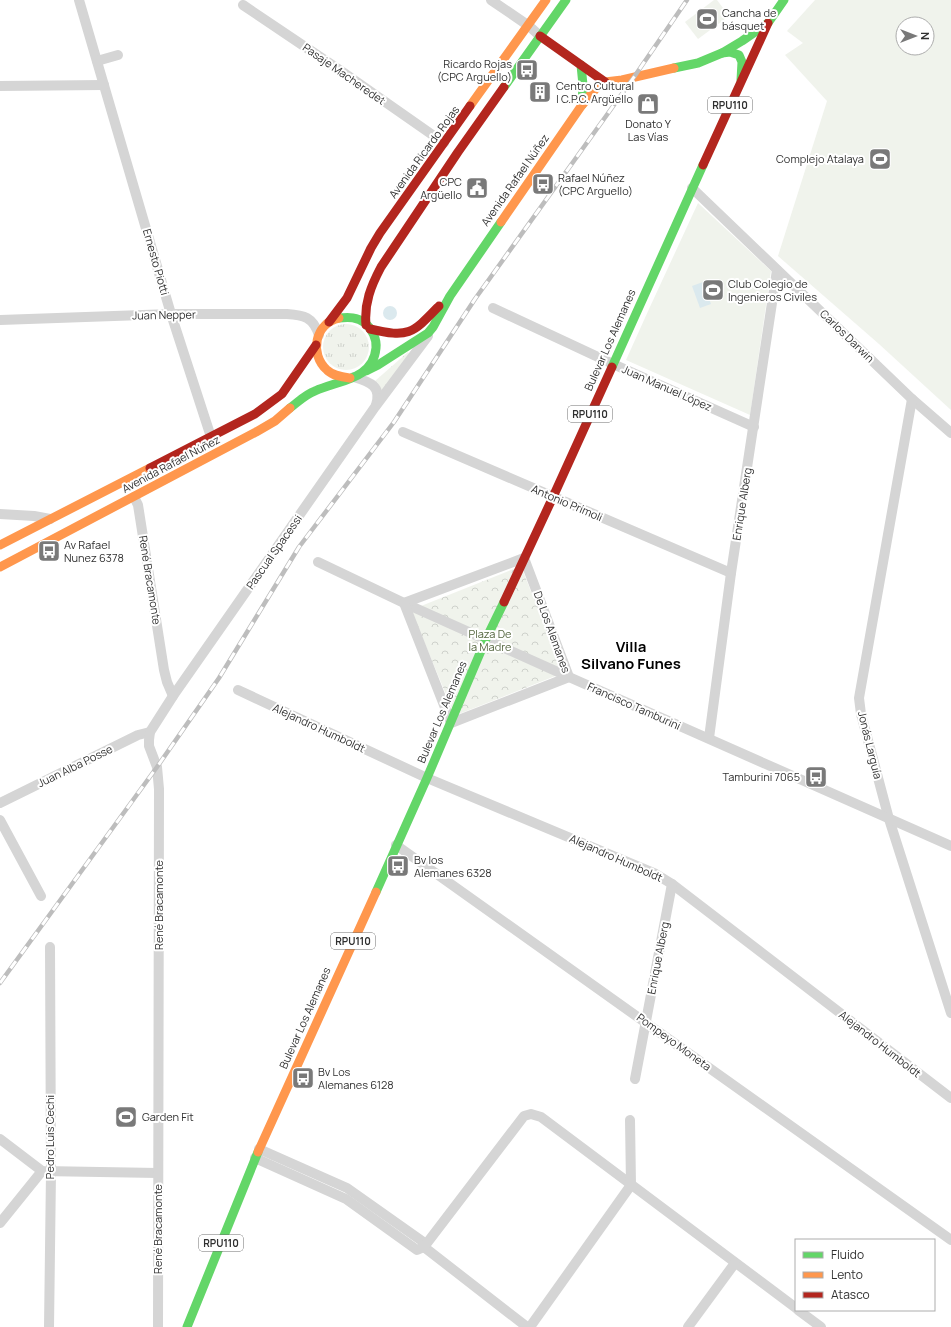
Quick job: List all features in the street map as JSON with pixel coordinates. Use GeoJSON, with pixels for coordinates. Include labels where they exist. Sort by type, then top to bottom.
{"type":"FeatureCollection","features":[{"type":"Feature","properties":{"kind":"main road","name":"Avenida Ricardo Rojas"},"geometry":{"type":"LineString","coordinates":[[329,322],[347,298],[371,248],[380,233],[529,26],[546,0]]}},
{"type":"Feature","properties":{"kind":"main road"},"geometry":{"type":"LineString","coordinates":[[366,371],[374,360],[377,347],[376,341],[368,327],[365,316],[366,300],[381,267],[458,152],[566,0]]}},
{"type":"Feature","properties":{"kind":"main road"},"geometry":{"type":"LineString","coordinates":[[722,53],[768,23],[784,0]]}},
{"type":"Feature","properties":{"kind":"main road","name":"Bulevar Los Alemanes"},"geometry":{"type":"LineString","coordinates":[[187,1327],[257,1153],[427,778],[486,639],[553,497],[612,364],[768,23]]}},
{"type":"Feature","properties":{"kind":"main road"},"geometry":{"type":"LineString","coordinates":[[540,36],[605,82],[622,80],[686,66],[730,51],[738,53],[740,56],[742,65],[741,81]]}},
{"type":"Feature","properties":{"kind":"main road"},"geometry":{"type":"LineString","coordinates":[[581,65],[584,76],[582,105]]}},
{"type":"Feature","properties":{"kind":"main road","name":"Avenida Rafael Núñez"},"geometry":{"type":"LineString","coordinates":[[0,567],[265,427],[314,391],[352,378],[378,365],[422,337],[433,327],[450,296],[582,105],[597,87],[605,82]]}},
{"type":"Feature","properties":{"kind":"main road","name":"Avenida Rafael Núñez"},"geometry":{"type":"LineString","coordinates":[[0,545],[255,414],[277,399],[287,388],[324,326],[329,322],[336,319],[349,317],[356,319],[368,327],[399,334],[413,330],[450,296]]}},
{"type":"Feature","properties":{"kind":"main road"},"geometry":{"type":"LineString","coordinates":[[317,340],[316,350],[319,362],[326,370],[335,376],[352,378]]}},
{"type":"Feature","properties":{"kind":"street"},"geometry":{"type":"LineString","coordinates":[[79,0],[97,61],[118,55]]}},
{"type":"Feature","properties":{"kind":"street"},"geometry":{"type":"LineString","coordinates":[[491,0],[529,26],[540,36]]}},
{"type":"Feature","properties":{"kind":"street","name":"Pasaje Macheredet"},"geometry":{"type":"LineString","coordinates":[[243,5],[341,71],[444,144]]}},
{"type":"Feature","properties":{"kind":"street","name":"Ernesto Piotti"},"geometry":{"type":"LineString","coordinates":[[97,61],[171,314],[211,437]]}},
{"type":"Feature","properties":{"kind":"street"},"geometry":{"type":"LineString","coordinates":[[0,86],[104,85]]}},
{"type":"Feature","properties":{"kind":"street","name":"Carlos Darwin"},"geometry":{"type":"LineString","coordinates":[[692,188],[912,399],[951,433]]}},
{"type":"Feature","properties":{"kind":"street","name":"Enrique Alberg"},"geometry":{"type":"LineString","coordinates":[[709,738],[731,574],[777,270]]}},
{"type":"Feature","properties":{"kind":"street","name":"Juan Manuel López"},"geometry":{"type":"LineString","coordinates":[[493,308],[612,364],[754,427]]}},
{"type":"Feature","properties":{"kind":"street","name":"Juan Nepper"},"geometry":{"type":"LineString","coordinates":[[0,320],[171,314],[300,315],[304,316],[314,324],[317,340]]}},
{"type":"Feature","properties":{"kind":"street","name":"Pascual Spacessi"},"geometry":{"type":"LineString","coordinates":[[173,696],[375,407],[422,345],[433,327]]}},
{"type":"Feature","properties":{"kind":"street"},"geometry":{"type":"LineString","coordinates":[[352,378],[367,382],[376,388],[378,397],[375,407]]}},
{"type":"Feature","properties":{"kind":"street","name":"Jonás Larguía"},"geometry":{"type":"LineString","coordinates":[[912,399],[859,698],[861,714],[889,819],[951,1013]]}},
{"type":"Feature","properties":{"kind":"street","name":"Antonio Prímoli"},"geometry":{"type":"LineString","coordinates":[[403,432],[731,574]]}},
{"type":"Feature","properties":{"kind":"street","name":"René Bracamonte"},"geometry":{"type":"LineString","coordinates":[[134,496],[138,505],[164,670],[173,696]]}},
{"type":"Feature","properties":{"kind":"street"},"geometry":{"type":"LineString","coordinates":[[0,514],[50,518]]}},
{"type":"Feature","properties":{"kind":"street"},"geometry":{"type":"LineString","coordinates":[[451,723],[404,603],[524,558]]}},
{"type":"Feature","properties":{"kind":"street","name":"De Los Alemanes"},"geometry":{"type":"LineString","coordinates":[[451,723],[569,678],[524,558]]}},
{"type":"Feature","properties":{"kind":"street","name":"Francisco Tamburini"},"geometry":{"type":"LineString","coordinates":[[318,562],[569,678],[709,738],[951,846]]}},
{"type":"Feature","properties":{"kind":"street","name":"Alejandro Humboldt"},"geometry":{"type":"LineString","coordinates":[[238,690],[427,778],[654,873],[672,884],[951,1098]]}},
{"type":"Feature","properties":{"kind":"street"},"geometry":{"type":"LineString","coordinates":[[150,732],[173,696]]}},
{"type":"Feature","properties":{"kind":"street","name":"René Bracamonte"},"geometry":{"type":"LineString","coordinates":[[150,732],[149,746],[157,767],[159,789],[158,1327]]}},
{"type":"Feature","properties":{"kind":"street","name":"Juan Alba Posse"},"geometry":{"type":"LineString","coordinates":[[0,803],[138,735],[150,732]]}},
{"type":"Feature","properties":{"kind":"street"},"geometry":{"type":"LineString","coordinates":[[0,820],[41,896]]}},
{"type":"Feature","properties":{"kind":"street","name":"Pompeyo Moneta"},"geometry":{"type":"LineString","coordinates":[[396,845],[951,1240]]}},
{"type":"Feature","properties":{"kind":"street","name":"Enrique Alberg"},"geometry":{"type":"LineString","coordinates":[[635,1079],[672,884]]}},
{"type":"Feature","properties":{"kind":"street","name":"Pedro Luis Cechi"},"geometry":{"type":"LineString","coordinates":[[50,947],[46,1172],[50,1327]]}},
{"type":"Feature","properties":{"kind":"street"},"geometry":{"type":"LineString","coordinates":[[257,1153],[346,1198],[417,1250],[424,1247],[524,1116],[532,1114],[541,1117],[795,1307]]}},
{"type":"Feature","properties":{"kind":"street"},"geometry":{"type":"LineString","coordinates":[[424,1247],[529,1327],[631,1185],[630,1120]]}},
{"type":"Feature","properties":{"kind":"street"},"geometry":{"type":"LineString","coordinates":[[0,1140],[46,1172],[158,1173]]}},
{"type":"Feature","properties":{"kind":"street"},"geometry":{"type":"LineString","coordinates":[[0,1223],[46,1172]]}},
{"type":"Feature","properties":{"kind":"street"},"geometry":{"type":"LineString","coordinates":[[688,1327],[735,1263]]}},
{"type":"Feature","properties":{"kind":"street"},"geometry":{"type":"LineString","coordinates":[[799,1311],[821,1327]]}},
{"type":"Feature","properties":{"kind":"green space","name":"Cancha de básquet"},"geometry":{"type":"Polygon","coordinates":[[[714,0],[717,0],[729,16],[698,39],[685,22],[714,0]]]}},
{"type":"Feature","properties":{"kind":"green space","name":"Complejo Atalaya"},"geometry":{"type":"Polygon","coordinates":[[[815,0],[951,0],[951,410],[879,344],[778,256],[827,101],[785,55],[803,43],[787,31],[815,0]]]}},
{"type":"Feature","properties":{"kind":"green space","name":"Club Colegio de Ingenieros Civiles"},"geometry":{"type":"Polygon","coordinates":[[[698,203],[771,271],[750,415],[626,360],[698,203]]]}},
{"type":"Feature","properties":{"kind":"green space"},"geometry":{"type":"Polygon","coordinates":[[[346,324],[359,328],[365,334],[369,347],[365,360],[359,366],[346,370],[333,366],[327,360],[323,347],[327,334],[333,328],[346,324]]]}},
{"type":"Feature","properties":{"kind":"green space"},"geometry":{"type":"Polygon","coordinates":[[[408,352],[410,355],[381,393],[378,383],[375,381],[408,352]]]}},
{"type":"Feature","properties":{"kind":"green space","name":"Plaza De la Madre"},"geometry":{"type":"Polygon","coordinates":[[[521,566],[563,673],[459,714],[452,709],[411,610],[521,566]]]}},
{"type":"Feature","properties":{"kind":"shaded area"},"geometry":{"type":"Polygon","coordinates":[[[703,282],[711,304],[700,308],[692,286],[703,282]]]}},
{"type":"Feature","properties":{"kind":"shaded area"},"geometry":{"type":"Polygon","coordinates":[[[390,306],[395,308],[397,313],[395,318],[390,320],[385,318],[383,313],[385,308],[390,306]]]}},
{"type":"Feature","properties":{"kind":"railway"},"geometry":{"type":"LineString","coordinates":[[0,983],[157,767],[219,678],[299,547],[394,422],[475,299],[634,77],[687,0]]}},
{"type":"Feature","properties":{"kind":"traffic: fast"},"geometry":{"type":"LineString","coordinates":[[504,87],[566,0]]}},
{"type":"Feature","properties":{"kind":"traffic: fast"},"geometry":{"type":"LineString","coordinates":[[674,68],[698,63],[722,53],[742,41],[768,23],[784,0]]}},
{"type":"Feature","properties":{"kind":"traffic: fast"},"geometry":{"type":"LineString","coordinates":[[722,53],[730,52],[739,55],[742,62],[741,80]]}},
{"type":"Feature","properties":{"kind":"traffic: fast"},"geometry":{"type":"LineString","coordinates":[[581,65],[583,85],[582,105]]}},
{"type":"Feature","properties":{"kind":"traffic: fast"},"geometry":{"type":"LineString","coordinates":[[612,367],[703,165]]}},
{"type":"Feature","properties":{"kind":"traffic: fast"},"geometry":{"type":"LineString","coordinates":[[366,371],[428,333],[433,327],[450,296],[501,222]]}},
{"type":"Feature","properties":{"kind":"traffic: fast"},"geometry":{"type":"LineString","coordinates":[[290,408],[312,392],[362,373],[369,367],[374,359],[376,341],[374,334],[368,325],[356,319],[339,318]]}},
{"type":"Feature","properties":{"kind":"traffic: fast"},"geometry":{"type":"LineString","coordinates":[[376,892],[427,778],[486,639],[504,602]]}},
{"type":"Feature","properties":{"kind":"traffic: fast"},"geometry":{"type":"LineString","coordinates":[[187,1327],[258,1152]]}},
{"type":"Feature","properties":{"kind":"traffic: slow"},"geometry":{"type":"LineString","coordinates":[[470,106],[546,0]]}},
{"type":"Feature","properties":{"kind":"traffic: slow"},"geometry":{"type":"LineString","coordinates":[[501,222],[582,105],[597,87],[605,82],[622,80],[674,68]]}},
{"type":"Feature","properties":{"kind":"traffic: slow"},"geometry":{"type":"LineString","coordinates":[[339,318],[324,326],[320,332],[317,340],[318,356],[321,363],[329,372],[338,376],[350,378]]}},
{"type":"Feature","properties":{"kind":"traffic: slow"},"geometry":{"type":"LineString","coordinates":[[0,567],[256,432],[275,421],[290,408]]}},
{"type":"Feature","properties":{"kind":"traffic: slow"},"geometry":{"type":"LineString","coordinates":[[0,545],[150,468]]}},
{"type":"Feature","properties":{"kind":"traffic: slow"},"geometry":{"type":"LineString","coordinates":[[258,1152],[376,892]]}},
{"type":"Feature","properties":{"kind":"traffic: jam"},"geometry":{"type":"LineString","coordinates":[[703,165],[768,23]]}},
{"type":"Feature","properties":{"kind":"traffic: jam"},"geometry":{"type":"LineString","coordinates":[[540,36],[605,82]]}},
{"type":"Feature","properties":{"kind":"traffic: jam"},"geometry":{"type":"LineString","coordinates":[[366,325],[367,302],[374,281],[381,267],[458,152],[504,87]]}},
{"type":"Feature","properties":{"kind":"traffic: jam"},"geometry":{"type":"LineString","coordinates":[[329,322],[347,298],[371,248],[380,233],[470,106]]}},
{"type":"Feature","properties":{"kind":"traffic: jam"},"geometry":{"type":"LineString","coordinates":[[370,329],[393,333],[409,331],[416,328],[439,306]]}},
{"type":"Feature","properties":{"kind":"traffic: jam"},"geometry":{"type":"LineString","coordinates":[[150,468],[255,414],[282,394],[316,345]]}},
{"type":"Feature","properties":{"kind":"traffic: jam"},"geometry":{"type":"LineString","coordinates":[[504,602],[612,367]]}},
{"type":"Feature","properties":{"kind":"place","name":"Cancha de básquet"},"geometry":{"type":"Point","coordinates":[707,19]}},
{"type":"Feature","properties":{"kind":"place","name":"Ricardo Rojas (CPC Arguello)"},"geometry":{"type":"Point","coordinates":[527,70]}},
{"type":"Feature","properties":{"kind":"place","name":"Centro Cultural | C.P.C. Argüello"},"geometry":{"type":"Point","coordinates":[540,92]}},
{"type":"Feature","properties":{"kind":"place","name":"Donato Y Las Vías"},"geometry":{"type":"Point","coordinates":[648,104]}},
{"type":"Feature","properties":{"kind":"place","name":"Complejo Atalaya"},"geometry":{"type":"Point","coordinates":[880,159]}},
{"type":"Feature","properties":{"kind":"place","name":"Rafael Núñez (CPC Arguello)"},"geometry":{"type":"Point","coordinates":[543,184]}},
{"type":"Feature","properties":{"kind":"place","name":"CPC Argüello"},"geometry":{"type":"Point","coordinates":[477,188]}},
{"type":"Feature","properties":{"kind":"place","name":"Club Colegio de Ingenieros Civiles"},"geometry":{"type":"Point","coordinates":[713,290]}},
{"type":"Feature","properties":{"kind":"place","name":"Av Rafael Nunez 6378"},"geometry":{"type":"Point","coordinates":[49,551]}},
{"type":"Feature","properties":{"kind":"place","name":"Tamburini 7065"},"geometry":{"type":"Point","coordinates":[816,777]}},
{"type":"Feature","properties":{"kind":"place","name":"Bv los Alemanes 6328"},"geometry":{"type":"Point","coordinates":[398,866]}},
{"type":"Feature","properties":{"kind":"place","name":"Bv Los Alemanes 6128"},"geometry":{"type":"Point","coordinates":[303,1078]}},
{"type":"Feature","properties":{"kind":"place","name":"Garden Fit"},"geometry":{"type":"Point","coordinates":[126,1117]}},
{"type":"Feature","properties":{"kind":"district","name":"Villa Silvano Funes"},"geometry":{"type":"Point","coordinates":[631,656]}}]}
